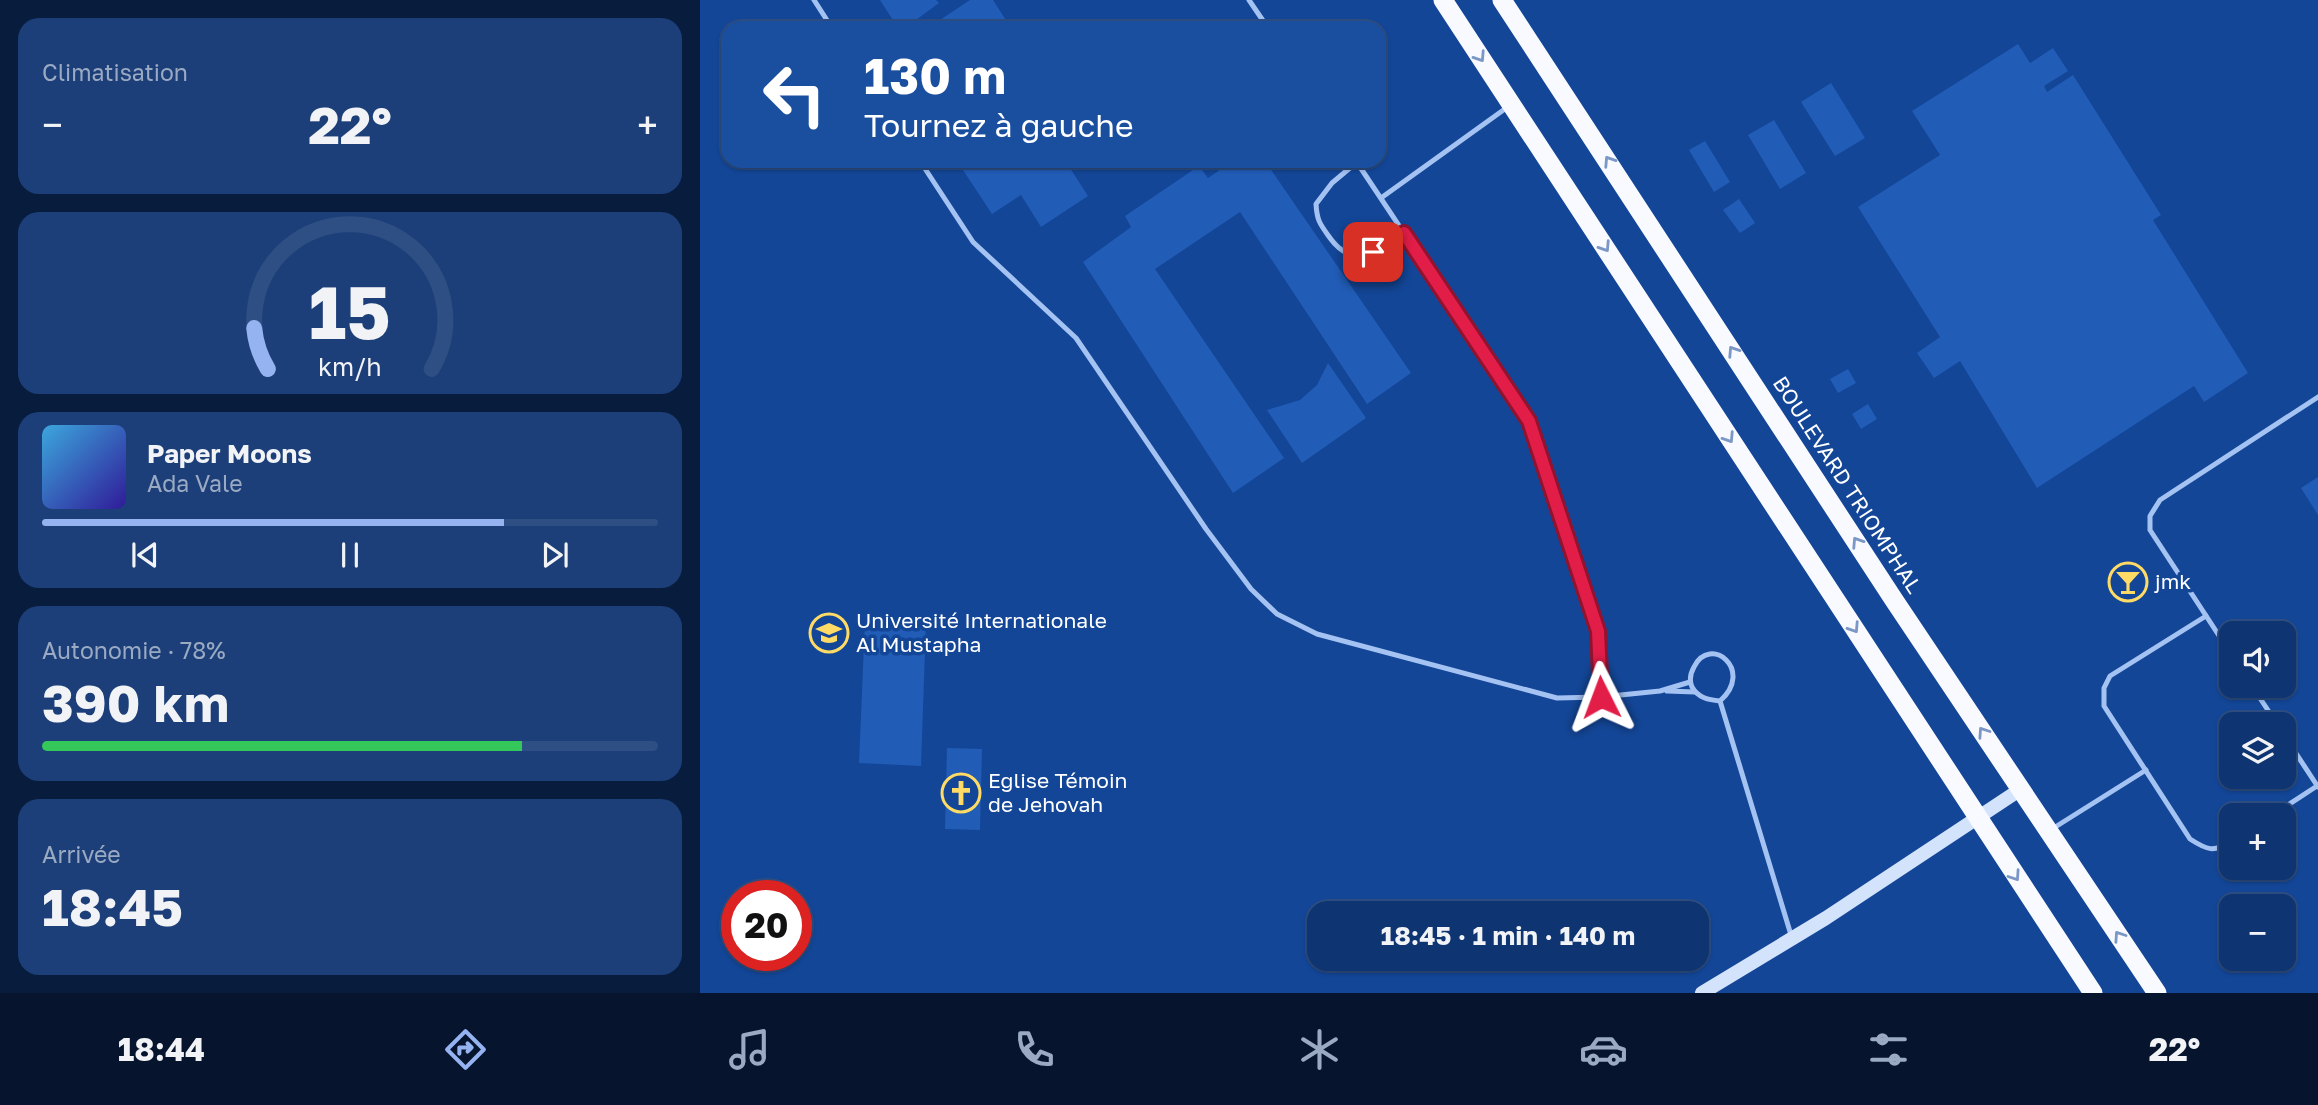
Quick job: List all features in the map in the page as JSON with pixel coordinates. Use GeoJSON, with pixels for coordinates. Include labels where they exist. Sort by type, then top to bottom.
{"type":"FeatureCollection","features":[{"type":"Feature","properties":{"kind":"highway"},"geometry":{"type":"LineString","coordinates":[[1443,0],[2092,993]]}},
{"type":"Feature","properties":{"kind":"highway","name":"BOULEVARD TRIOMPHAL"},"geometry":{"type":"LineString","coordinates":[[1502,0],[1894,600],[2157,993]]}},
{"type":"Feature","properties":{"kind":"main road"},"geometry":{"type":"LineString","coordinates":[[1702,993],[1792,939],[2021,789]]}},
{"type":"Feature","properties":{"kind":"lane"},"geometry":{"type":"LineString","coordinates":[[814,0],[828,21]]}},
{"type":"Feature","properties":{"kind":"lane"},"geometry":{"type":"LineString","coordinates":[[1249,0],[1263,21]]}},
{"type":"Feature","properties":{"kind":"lane"},"geometry":{"type":"LineString","coordinates":[[1381,198],[1511,105]]}},
{"type":"Feature","properties":{"kind":"lane"},"geometry":{"type":"LineString","coordinates":[[925,168],[973,242],[1076,338],[1206,529],[1251,589],[1277,614],[1317,634],[1557,698],[1660,691],[1695,692]]}},
{"type":"Feature","properties":{"kind":"lane"},"geometry":{"type":"LineString","coordinates":[[1350,168],[1332,183],[1316,204],[1317,219],[1338,249],[1350,256],[1373,252],[1404,233]]}},
{"type":"Feature","properties":{"kind":"lane"},"geometry":{"type":"LineString","coordinates":[[1361,168],[1529,421],[1598,631],[1601,697]]}},
{"type":"Feature","properties":{"kind":"lane"},"geometry":{"type":"LineString","coordinates":[[2219,636],[2150,530],[2150,516],[2160,500],[2318,397]]}},
{"type":"Feature","properties":{"kind":"lane"},"geometry":{"type":"LineString","coordinates":[[2206,616],[2110,676],[2104,688],[2104,706],[2190,839],[2205,849],[2219,848]]}},
{"type":"Feature","properties":{"kind":"lane"},"geometry":{"type":"LineString","coordinates":[[1718,654],[1727,659],[1732,670],[1733,683],[1728,694],[1720,701],[1707,700],[1695,692],[1690,682],[1696,662],[1705,656],[1718,654]]}},
{"type":"Feature","properties":{"kind":"lane"},"geometry":{"type":"LineString","coordinates":[[1660,691],[1690,682]]}},
{"type":"Feature","properties":{"kind":"lane"},"geometry":{"type":"LineString","coordinates":[[1720,701],[1792,939]]}},
{"type":"Feature","properties":{"kind":"lane"},"geometry":{"type":"LineString","coordinates":[[2292,803],[2318,787],[2296,753]]}},
{"type":"Feature","properties":{"kind":"lane"},"geometry":{"type":"LineString","coordinates":[[2049,831],[2146,770]]}},
{"type":"Feature","properties":{"kind":"building"},"geometry":{"type":"Polygon","coordinates":[[[880,0],[936,0],[939,3],[915,21],[894,21],[880,0]]]}},
{"type":"Feature","properties":{"kind":"building"},"geometry":{"type":"Polygon","coordinates":[[[970,0],[993,0],[1006,21],[938,21],[970,0]]]}},
{"type":"Feature","properties":{"kind":"building"},"geometry":{"type":"Polygon","coordinates":[[[2018,44],[2030,63],[2053,48],[2068,71],[2044,86],[2047,92],[2073,75],[2161,215],[2153,220],[2248,373],[2204,402],[2194,386],[2037,488],[1960,361],[1934,378],[1917,353],[1940,337],[1858,207],[1940,155],[1912,111],[2018,44]]]}},
{"type":"Feature","properties":{"kind":"building"},"geometry":{"type":"Polygon","coordinates":[[[1831,83],[1865,138],[1835,156],[1801,102],[1831,83]]]}},
{"type":"Feature","properties":{"kind":"building"},"geometry":{"type":"Polygon","coordinates":[[[1774,120],[1806,173],[1780,189],[1748,135],[1774,120]]]}},
{"type":"Feature","properties":{"kind":"building"},"geometry":{"type":"Polygon","coordinates":[[[1705,141],[1730,182],[1714,192],[1689,150],[1705,141]]]}},
{"type":"Feature","properties":{"kind":"building"},"geometry":{"type":"Polygon","coordinates":[[[962,168],[1070,168],[1088,196],[1041,227],[1021,195],[992,214],[962,168]]]}},
{"type":"Feature","properties":{"kind":"building"},"geometry":{"type":"Polygon","coordinates":[[[1196,168],[1200,168],[1208,178],[1223,168],[1270,168],[1411,373],[1367,404],[1240,212],[1155,269],[1284,458],[1233,493],[1083,262],[1131,227],[1125,216],[1196,168]]]}},
{"type":"Feature","properties":{"kind":"building"},"geometry":{"type":"Polygon","coordinates":[[[1739,199],[1755,223],[1740,233],[1723,210],[1739,199]]]}},
{"type":"Feature","properties":{"kind":"building"},"geometry":{"type":"Polygon","coordinates":[[[1328,363],[1366,418],[1302,463],[1267,410],[1300,400],[1317,385],[1328,363]]]}},
{"type":"Feature","properties":{"kind":"building"},"geometry":{"type":"Polygon","coordinates":[[[1848,369],[1856,383],[1838,393],[1830,379],[1848,369]]]}},
{"type":"Feature","properties":{"kind":"building"},"geometry":{"type":"Polygon","coordinates":[[[1868,404],[1877,419],[1861,429],[1852,414],[1868,404]]]}},
{"type":"Feature","properties":{"kind":"building"},"geometry":{"type":"Polygon","coordinates":[[[2318,477],[2318,515],[2301,488],[2318,477]]]}},
{"type":"Feature","properties":{"kind":"building"},"geometry":{"type":"Polygon","coordinates":[[[865,620],[926,623],[921,766],[859,763],[865,620]]]}},
{"type":"Feature","properties":{"kind":"building"},"geometry":{"type":"Polygon","coordinates":[[[947,748],[982,749],[980,830],[945,829],[947,748]]]}},
{"type":"Feature","properties":{"kind":"place","name":"jmk"},"geometry":{"type":"Point","coordinates":[2128,582]}},
{"type":"Feature","properties":{"kind":"place","name":"Université Internationale Al Mustapha"},"geometry":{"type":"Point","coordinates":[829,633]}},
{"type":"Feature","properties":{"kind":"place","name":"Eglise Témoin de Jehovah"},"geometry":{"type":"Point","coordinates":[961,793]}},
{"type":"Feature","properties":{"kind":"route"},"geometry":{"type":"LineString","coordinates":[[1373,252],[1404,233],[1529,421],[1598,631],[1601,697]]}}]}
